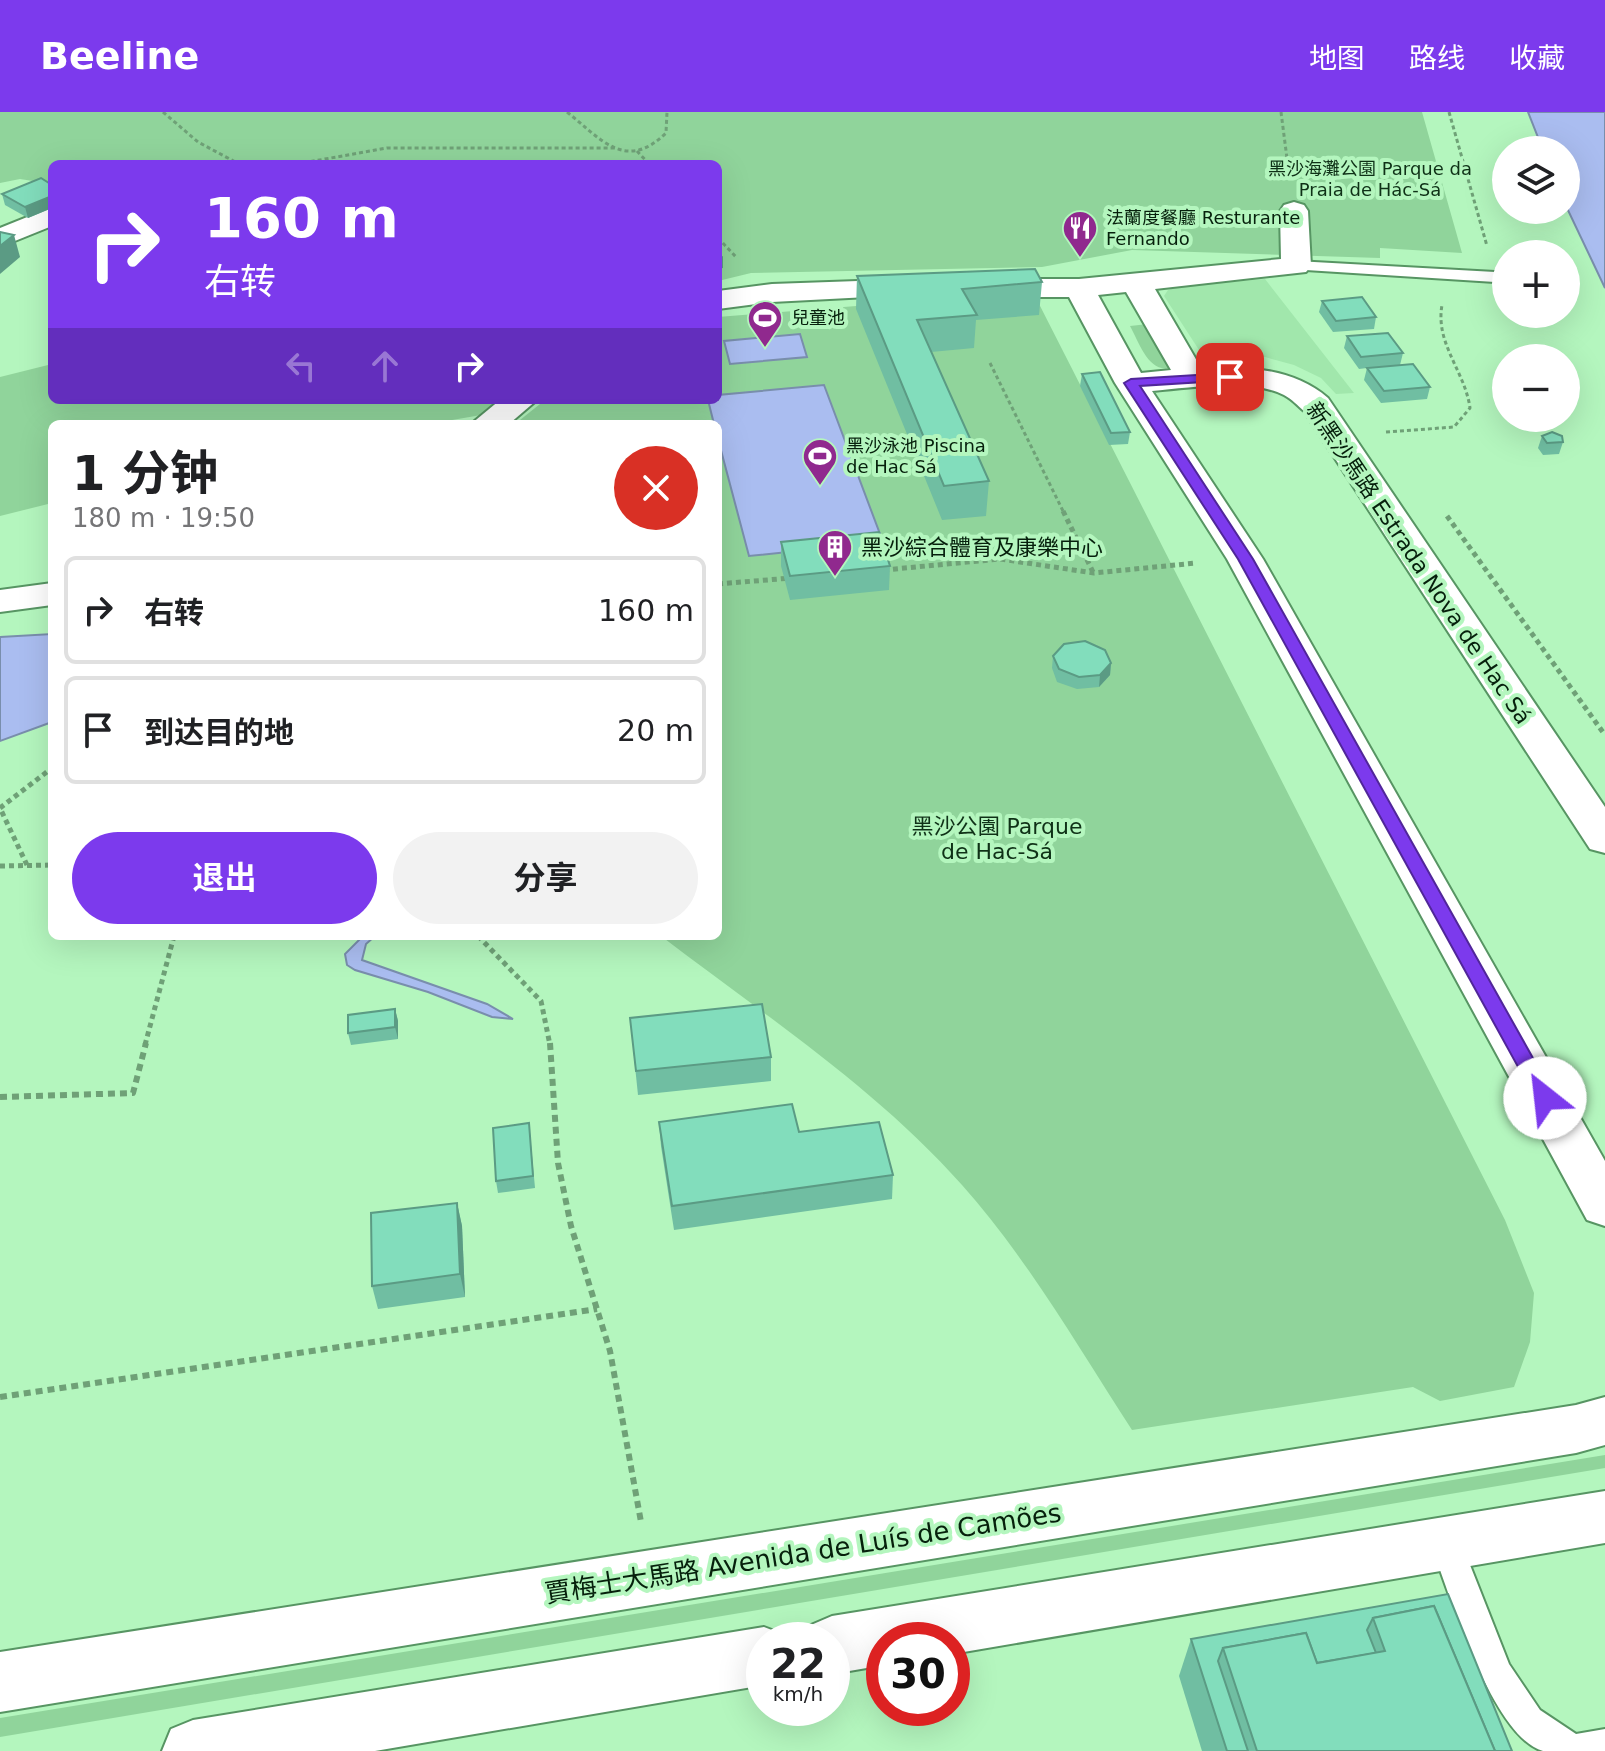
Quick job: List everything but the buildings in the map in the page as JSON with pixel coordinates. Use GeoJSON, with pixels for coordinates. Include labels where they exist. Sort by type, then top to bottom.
{"type":"FeatureCollection","features":[{"type":"Feature","properties":{"kind":"street"},"geometry":{"type":"LineString","coordinates":[[722,299],[772,293],[1079,288],[1296,266],[1294,211]]}},
{"type":"Feature","properties":{"kind":"street"},"geometry":{"type":"LineString","coordinates":[[0,238],[48,218]]}},
{"type":"Feature","properties":{"kind":"street"},"geometry":{"type":"LineString","coordinates":[[1136,283],[1191,378]]}},
{"type":"Feature","properties":{"kind":"street"},"geometry":{"type":"LineString","coordinates":[[1079,288],[1131,383],[1245,559],[1605,1206]]}},
{"type":"Feature","properties":{"kind":"street","name":"新黑沙馬路 Estrada Nova de Hac Sá"},"geometry":{"type":"LineString","coordinates":[[1131,383],[1230,377],[1296,389],[1316,405],[1605,839]]}},
{"type":"Feature","properties":{"kind":"street"},"geometry":{"type":"LineString","coordinates":[[494,420],[516,404]]}},
{"type":"Feature","properties":{"kind":"street"},"geometry":{"type":"LineString","coordinates":[[0,601],[48,595]]}},
{"type":"Feature","properties":{"kind":"street","name":"賈梅士大馬路 Avenida de Luís de Camões"},"geometry":{"type":"LineString","coordinates":[[0,1682],[1576,1429],[1605,1421]]}},
{"type":"Feature","properties":{"kind":"street"},"geometry":{"type":"LineString","coordinates":[[850,1642],[1605,1517]]}},
{"type":"Feature","properties":{"kind":"street"},"geometry":{"type":"LineString","coordinates":[[193,1751],[746,1659]]}},
{"type":"Feature","properties":{"kind":"lane"},"geometry":{"type":"LineString","coordinates":[[1296,266],[1492,277]]}},
{"type":"Feature","properties":{"kind":"lane"},"geometry":{"type":"LineString","coordinates":[[1446,1542],[1497,1674],[1528,1722],[1572,1751],[1605,1746]]}},
{"type":"Feature","properties":{"kind":"path"},"geometry":{"type":"LineString","coordinates":[[163,112],[175,125],[230,160]]}},
{"type":"Feature","properties":{"kind":"path"},"geometry":{"type":"LineString","coordinates":[[567,112],[594,137],[616,148]]}},
{"type":"Feature","properties":{"kind":"path"},"geometry":{"type":"LineString","coordinates":[[316,160],[387,148],[616,148],[637,151],[653,144],[666,133],[667,112]]}},
{"type":"Feature","properties":{"kind":"path"},"geometry":{"type":"LineString","coordinates":[[1281,112],[1294,211]]}},
{"type":"Feature","properties":{"kind":"path"},"geometry":{"type":"LineString","coordinates":[[1386,432],[1454,427],[1470,408],[1470,390],[1448,352],[1437,321],[1445,294],[1443,274],[1475,270],[1488,265],[1491,260],[1449,112]]}},
{"type":"Feature","properties":{"kind":"path"},"geometry":{"type":"LineString","coordinates":[[637,151],[645,160]]}},
{"type":"Feature","properties":{"kind":"path"},"geometry":{"type":"LineString","coordinates":[[990,363],[1094,573]]}},
{"type":"Feature","properties":{"kind":"path"},"geometry":{"type":"LineString","coordinates":[[875,570],[1000,559],[1094,573],[1245,559]]}},
{"type":"Feature","properties":{"kind":"path"},"geometry":{"type":"LineString","coordinates":[[722,584],[796,577]]}},
{"type":"Feature","properties":{"kind":"path"},"geometry":{"type":"LineString","coordinates":[[27,865],[0,808],[48,771]]}},
{"type":"Feature","properties":{"kind":"path"},"geometry":{"type":"LineString","coordinates":[[0,866],[48,865]]}},
{"type":"Feature","properties":{"kind":"path"},"geometry":{"type":"LineString","coordinates":[[0,1097],[133,1093],[173,940]]}},
{"type":"Feature","properties":{"kind":"path"},"geometry":{"type":"LineString","coordinates":[[482,940],[541,1001],[551,1050],[558,1163],[571,1226],[610,1351],[652,1577]]}},
{"type":"Feature","properties":{"kind":"path"},"geometry":{"type":"LineString","coordinates":[[0,1397],[597,1309]]}},
{"type":"Feature","properties":{"kind":"shaded area"},"geometry":{"type":"Polygon","coordinates":[[[1265,279],[1354,393],[1336,394],[1321,378],[1294,365],[1265,357],[1201,353],[1164,296],[1168,290],[1179,286],[1265,279]]]}},
{"type":"Feature","properties":{"kind":"green space","name":"黑沙海灘公園 Parque da Praia de Hác-Sá"},"geometry":{"type":"Polygon","coordinates":[[[0,112],[1422,112],[1462,253],[1380,248],[1380,258],[1132,250],[1042,267],[751,273],[722,280],[722,160],[48,160],[48,183],[20,179],[0,183],[0,112]]]}},
{"type":"Feature","properties":{"kind":"green space","name":"黑沙公園 Parque de Hac-Sá"},"geometry":{"type":"Polygon","coordinates":[[[1036,298],[1505,1220],[1534,1293],[1530,1342],[1514,1387],[1440,1401],[1413,1387],[1132,1430],[1052,1304],[1009,1243],[929,1150],[818,1053],[666,940],[722,940],[722,420],[520,420],[540,404],[722,404],[722,317],[894,303],[1036,298]]]}},
{"type":"Feature","properties":{"kind":"green space"},"geometry":{"type":"Polygon","coordinates":[[[1148,324],[1170,363],[1169,368],[1162,368],[1150,361],[1130,326],[1148,324]]]}},
{"type":"Feature","properties":{"kind":"green space"},"geometry":{"type":"Polygon","coordinates":[[[48,365],[48,404],[501,404],[487,414],[452,420],[48,420],[48,504],[0,516],[0,377],[48,365]]]}},
{"type":"Feature","properties":{"kind":"green space"},"geometry":{"type":"Polygon","coordinates":[[[1605,1455],[1605,1468],[0,1737],[0,1718],[1605,1455]]]}},
{"type":"Feature","properties":{"kind":"water"},"geometry":{"type":"Polygon","coordinates":[[[1528,112],[1605,112],[1605,288],[1575,224],[1580,224],[1580,136],[1537,136],[1528,112]]]}},
{"type":"Feature","properties":{"kind":"water","name":"兒童池"},"geometry":{"type":"Polygon","coordinates":[[[800,334],[807,357],[730,364],[724,341],[800,334]]]}},
{"type":"Feature","properties":{"kind":"water"},"geometry":{"type":"Polygon","coordinates":[[[824,385],[883,542],[749,556],[722,454],[722,420],[713,420],[709,404],[722,404],[722,395],[824,385]]]}},
{"type":"Feature","properties":{"kind":"water"},"geometry":{"type":"Polygon","coordinates":[[[48,634],[48,723],[0,741],[0,637],[48,634]]]}},
{"type":"Feature","properties":{"kind":"water"},"geometry":{"type":"Polygon","coordinates":[[[359,940],[370,940],[366,944],[362,960],[487,1004],[513,1019],[492,1017],[428,992],[355,970],[347,965],[345,954],[359,940]]]}},
{"type":"Feature","properties":{"kind":"place","name":"法蘭度餐廳 Resturante Fernando"},"geometry":{"type":"Point","coordinates":[1080,259]}},
{"type":"Feature","properties":{"kind":"place","name":"兒童池"},"geometry":{"type":"Point","coordinates":[765,349]}},
{"type":"Feature","properties":{"kind":"place","name":"黑沙泳池 Piscina de Hac Sá"},"geometry":{"type":"Point","coordinates":[820,487]}},
{"type":"Feature","properties":{"kind":"place","name":"黑沙綜合體育及康樂中心"},"geometry":{"type":"Point","coordinates":[835,578]}},
{"type":"Feature","properties":{"kind":"route"},"geometry":{"type":"LineString","coordinates":[[1230,377],[1131,383],[1245,559],[1545,1098]]}}]}
